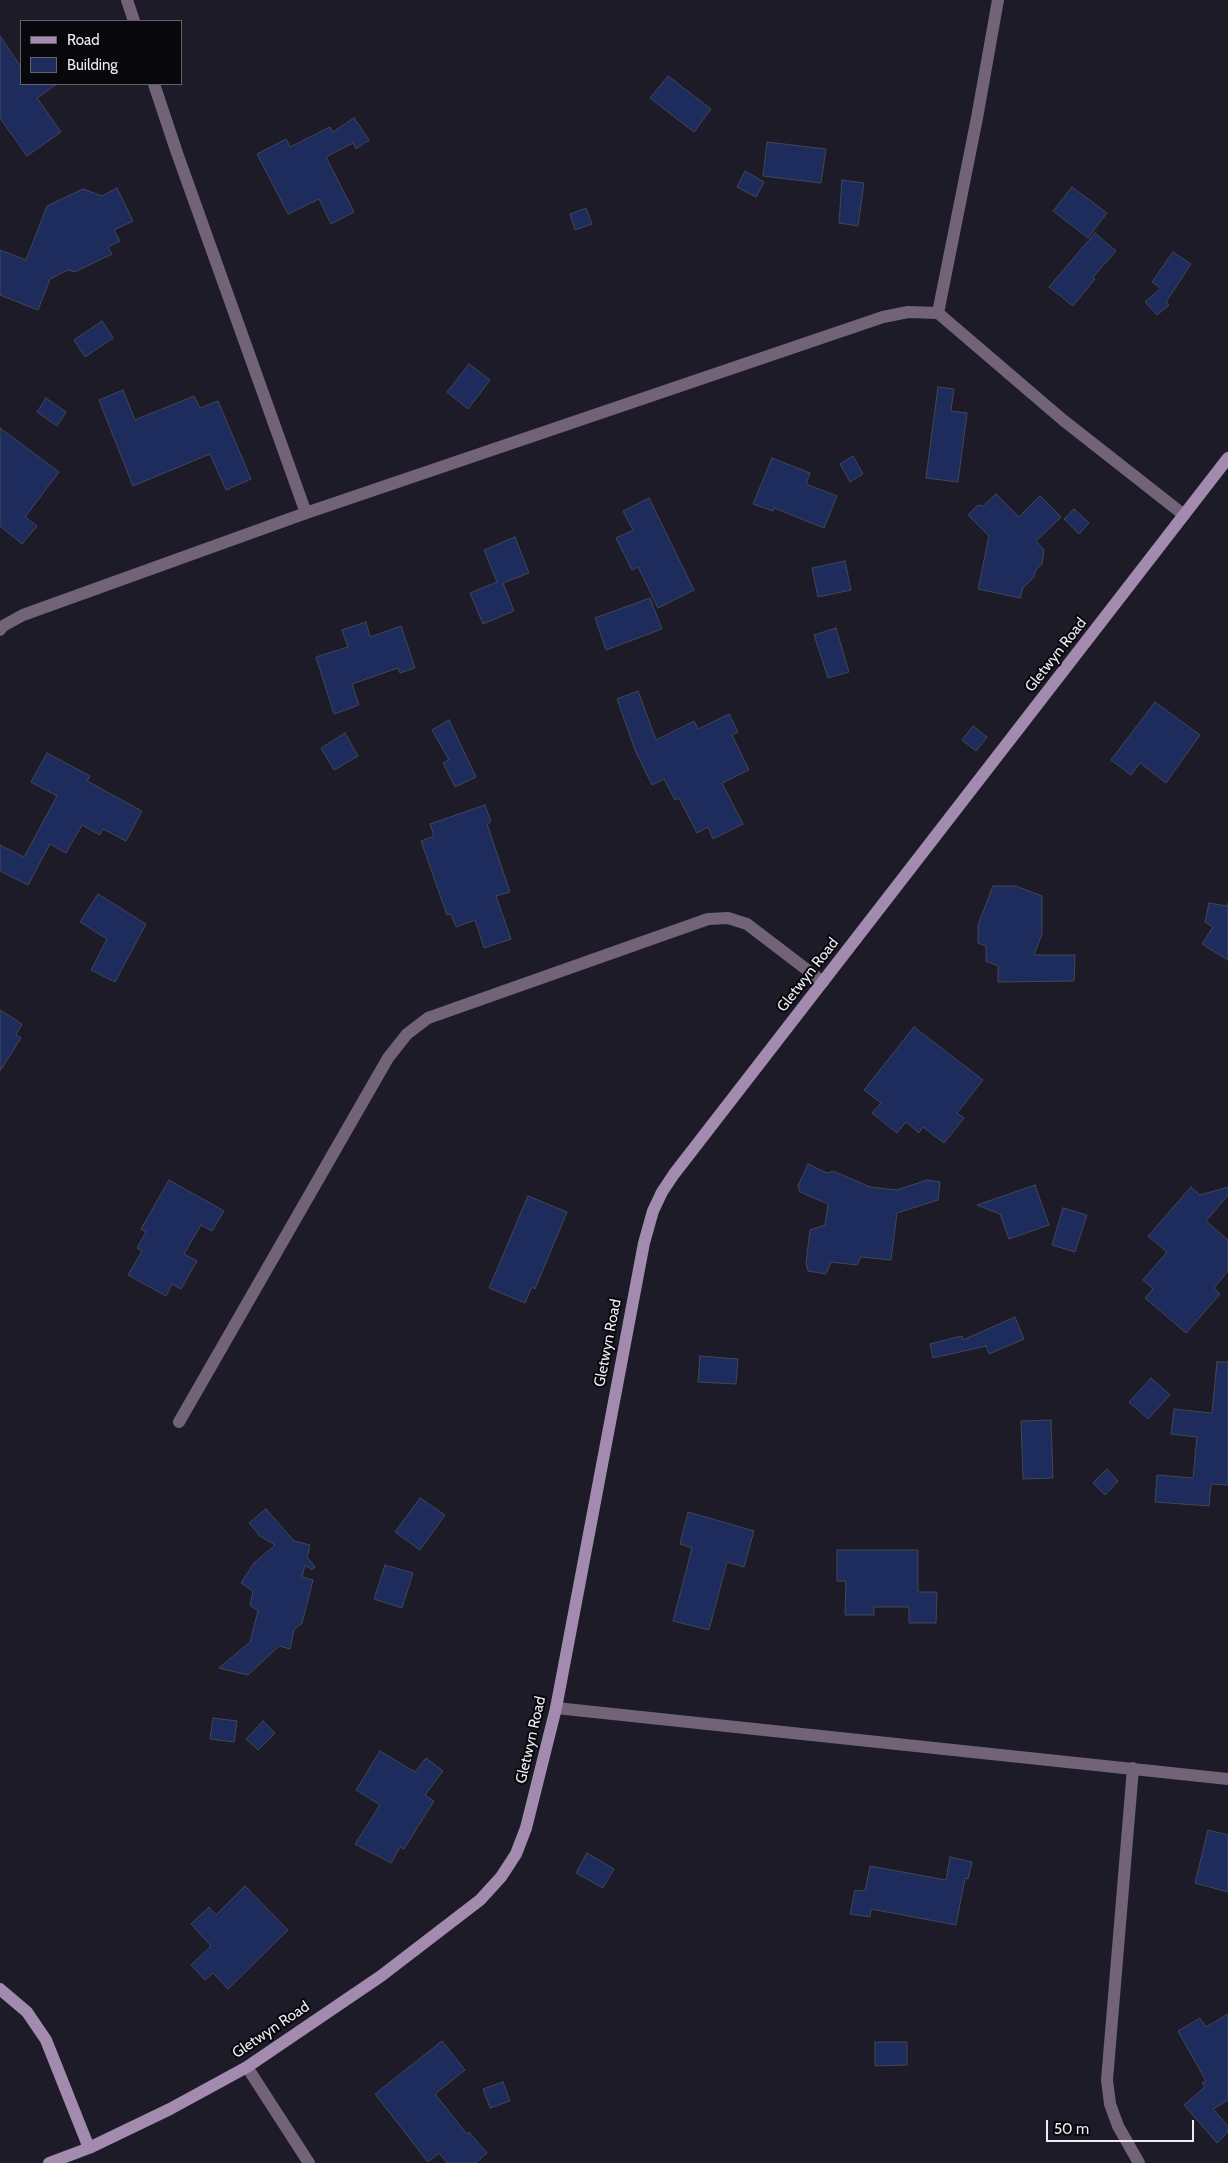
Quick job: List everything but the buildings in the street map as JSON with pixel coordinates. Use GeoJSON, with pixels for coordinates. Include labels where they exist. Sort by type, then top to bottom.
{"type":"FeatureCollection","features":[{"type":"Feature","properties":{"kind":"street"},"geometry":{"type":"LineString","coordinates":[[127,0],[134,20]]}},
{"type":"Feature","properties":{"kind":"street"},"geometry":{"type":"LineString","coordinates":[[938,313],[977,118],[998,0]]}},
{"type":"Feature","properties":{"kind":"street"},"geometry":{"type":"LineString","coordinates":[[154,85],[306,513]]}},
{"type":"Feature","properties":{"kind":"street"},"geometry":{"type":"LineString","coordinates":[[0,630],[23,615],[306,513],[883,316],[908,312],[938,313],[1063,420],[1184,515]]}},
{"type":"Feature","properties":{"kind":"street","name":"Gletwyn Road"},"geometry":{"type":"LineString","coordinates":[[49,2163],[90,2148],[170,2109],[247,2067],[381,1976],[480,1900],[501,1877],[516,1854],[526,1828],[556,1708],[644,1243],[653,1211],[674,1174],[1228,458]]}},
{"type":"Feature","properties":{"kind":"street"},"geometry":{"type":"LineString","coordinates":[[179,1422],[388,1058],[407,1034],[428,1018],[708,918],[728,918],[747,924],[823,982]]}},
{"type":"Feature","properties":{"kind":"street"},"geometry":{"type":"LineString","coordinates":[[556,1708],[1228,1778]]}},
{"type":"Feature","properties":{"kind":"street"},"geometry":{"type":"LineString","coordinates":[[1133,1768],[1107,2080],[1110,2104],[1118,2126],[1139,2163]]}},
{"type":"Feature","properties":{"kind":"street"},"geometry":{"type":"LineString","coordinates":[[0,1989],[27,2012],[46,2040],[90,2148]]}},
{"type":"Feature","properties":{"kind":"street"},"geometry":{"type":"LineString","coordinates":[[247,2067],[309,2163]]}}]}
